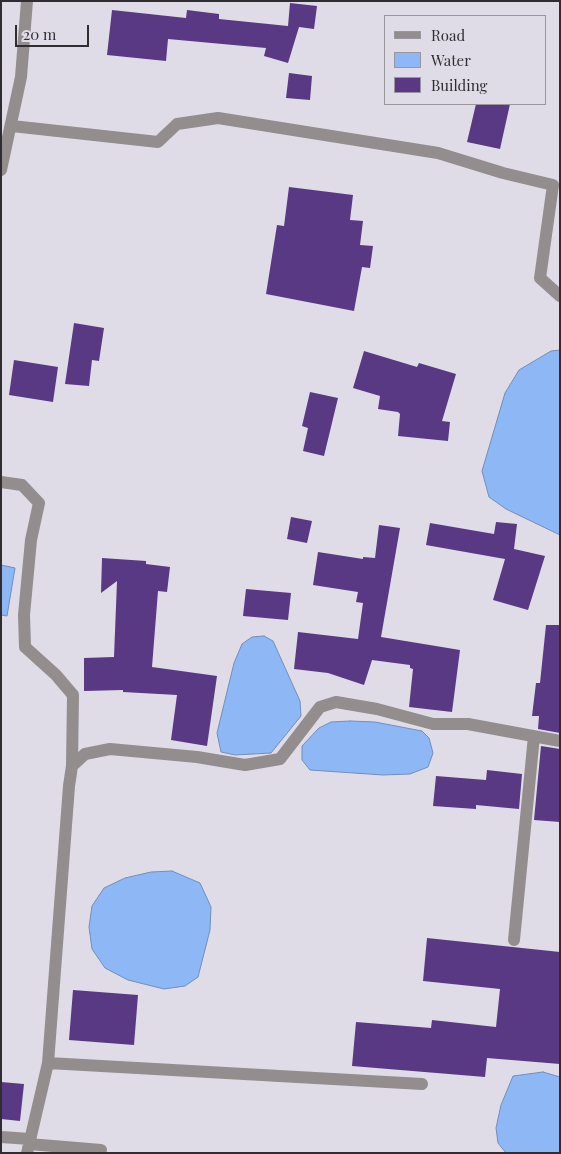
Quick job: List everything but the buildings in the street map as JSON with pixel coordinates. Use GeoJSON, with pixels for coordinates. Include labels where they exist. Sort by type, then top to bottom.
{"type":"FeatureCollection","features":[{"type":"Feature","properties":{"kind":"street"},"geometry":{"type":"LineString","coordinates":[[1,170],[12,126],[21,77],[27,1]]}},
{"type":"Feature","properties":{"kind":"street"},"geometry":{"type":"LineString","coordinates":[[12,126],[158,142],[177,124],[218,118],[438,153],[503,174],[553,184],[540,278],[560,296]]}},
{"type":"Feature","properties":{"kind":"street"},"geometry":{"type":"LineString","coordinates":[[1,482],[22,485],[39,503],[31,540],[24,615],[25,647],[56,675],[73,695],[72,766],[68,786],[48,1063],[28,1145]]}},
{"type":"Feature","properties":{"kind":"street"},"geometry":{"type":"LineString","coordinates":[[72,766],[85,754],[110,749],[197,757],[245,765],[280,759],[320,707],[336,702],[377,709],[433,724],[468,724],[560,741]]}},
{"type":"Feature","properties":{"kind":"street"},"geometry":{"type":"LineString","coordinates":[[514,940],[534,736]]}},
{"type":"Feature","properties":{"kind":"street"},"geometry":{"type":"LineString","coordinates":[[48,1063],[422,1084]]}},
{"type":"Feature","properties":{"kind":"street"},"geometry":{"type":"LineString","coordinates":[[1,1137],[28,1145],[101,1150]]}},
{"type":"Feature","properties":{"kind":"water"},"geometry":{"type":"Polygon","coordinates":[[[560,350],[560,535],[506,509],[489,497],[482,471],[505,393],[519,370],[551,351],[560,350]]]}},
{"type":"Feature","properties":{"kind":"water"},"geometry":{"type":"Polygon","coordinates":[[[1,565],[15,568],[7,616],[1,615],[1,565]]]}},
{"type":"Feature","properties":{"kind":"water"},"geometry":{"type":"Polygon","coordinates":[[[264,636],[273,641],[300,701],[301,716],[271,753],[235,755],[221,752],[217,733],[234,663],[242,644],[252,637],[264,636]]]}},
{"type":"Feature","properties":{"kind":"water"},"geometry":{"type":"Polygon","coordinates":[[[331,722],[375,722],[422,731],[429,738],[433,753],[428,767],[410,774],[383,775],[310,770],[302,760],[302,746],[319,728],[331,722]]]}},
{"type":"Feature","properties":{"kind":"water"},"geometry":{"type":"Polygon","coordinates":[[[172,871],[200,883],[211,907],[210,930],[198,977],[185,986],[164,989],[128,980],[105,968],[92,949],[89,927],[92,906],[104,888],[125,878],[151,872],[172,871]]]}},
{"type":"Feature","properties":{"kind":"water"},"geometry":{"type":"Polygon","coordinates":[[[543,1072],[560,1077],[560,1153],[506,1153],[498,1143],[496,1128],[501,1105],[513,1076],[543,1072]]]}}]}
